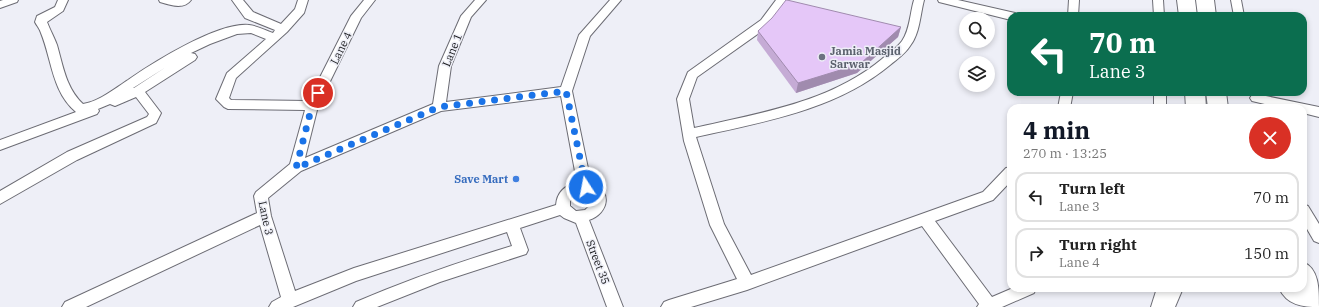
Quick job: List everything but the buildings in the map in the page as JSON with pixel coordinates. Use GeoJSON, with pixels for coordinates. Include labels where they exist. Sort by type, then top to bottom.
{"type":"FeatureCollection","features":[{"type":"Feature","properties":{"kind":"main road"},"geometry":{"type":"LineString","coordinates":[[1186,0],[1188,12]]}},
{"type":"Feature","properties":{"kind":"main road"},"geometry":{"type":"LineString","coordinates":[[1205,0],[1206,12]]}},
{"type":"Feature","properties":{"kind":"main road"},"geometry":{"type":"LineString","coordinates":[[1307,277],[1319,293]]}},
{"type":"Feature","properties":{"kind":"main road"},"geometry":{"type":"LineString","coordinates":[[1298,292],[1319,306]]}},
{"type":"Feature","properties":{"kind":"street"},"geometry":{"type":"LineString","coordinates":[[0,4],[13,0]]}},
{"type":"Feature","properties":{"kind":"street"},"geometry":{"type":"LineString","coordinates":[[63,0],[59,8],[41,19],[41,22],[48,36],[56,66],[73,103],[80,109],[90,108],[102,103],[155,68],[217,36],[231,31],[248,29],[274,38]]}},
{"type":"Feature","properties":{"kind":"street"},"geometry":{"type":"LineString","coordinates":[[164,0],[179,3],[186,0]]}},
{"type":"Feature","properties":{"kind":"street"},"geometry":{"type":"LineString","coordinates":[[237,0],[249,15],[283,29]]}},
{"type":"Feature","properties":{"kind":"street"},"geometry":{"type":"LineString","coordinates":[[303,0],[300,10],[283,29],[231,76],[222,99],[228,104],[312,106]]}},
{"type":"Feature","properties":{"kind":"street","name":"Lane 4"},"geometry":{"type":"LineString","coordinates":[[296,168],[312,106],[356,16],[370,0]]}},
{"type":"Feature","properties":{"kind":"street","name":"Lane 1"},"geometry":{"type":"LineString","coordinates":[[439,107],[445,66],[466,16],[481,0]]}},
{"type":"Feature","properties":{"kind":"street"},"geometry":{"type":"LineString","coordinates":[[586,187],[566,91],[585,35],[616,0]]}},
{"type":"Feature","properties":{"kind":"street"},"geometry":{"type":"LineString","coordinates":[[689,134],[771,114],[831,97],[881,69],[908,42],[906,33],[919,0]]}},
{"type":"Feature","properties":{"kind":"street"},"geometry":{"type":"LineString","coordinates":[[943,0],[1007,15]]}},
{"type":"Feature","properties":{"kind":"street"},"geometry":{"type":"LineString","coordinates":[[1073,12],[1074,0]]}},
{"type":"Feature","properties":{"kind":"street"},"geometry":{"type":"LineString","coordinates":[[1158,0],[1159,12]]}},
{"type":"Feature","properties":{"kind":"street"},"geometry":{"type":"LineString","coordinates":[[1236,0],[1238,12]]}},
{"type":"Feature","properties":{"kind":"street"},"geometry":{"type":"LineString","coordinates":[[746,283],[717,225],[689,134],[683,99],[692,75],[765,23],[781,2],[795,7]]}},
{"type":"Feature","properties":{"kind":"street"},"geometry":{"type":"LineString","coordinates":[[0,145],[96,110],[138,91],[207,46],[217,36]]}},
{"type":"Feature","properties":{"kind":"street"},"geometry":{"type":"LineString","coordinates":[[0,198],[72,156],[152,120],[155,113],[138,91]]}},
{"type":"Feature","properties":{"kind":"street","name":"Lane 3"},"geometry":{"type":"LineString","coordinates":[[283,304],[261,196],[296,168],[439,107],[566,91]]}},
{"type":"Feature","properties":{"kind":"street"},"geometry":{"type":"LineString","coordinates":[[1256,99],[1282,104]]}},
{"type":"Feature","properties":{"kind":"street"},"geometry":{"type":"LineString","coordinates":[[1307,109],[1319,112]]}},
{"type":"Feature","properties":{"kind":"street"},"geometry":{"type":"LineString","coordinates":[[678,306],[988,196],[1007,176]]}},
{"type":"Feature","properties":{"kind":"street"},"geometry":{"type":"LineString","coordinates":[[586,187],[598,194],[599,204],[593,213],[581,217],[570,215],[563,208],[562,200],[566,194],[574,189],[586,187]]}},
{"type":"Feature","properties":{"kind":"street"},"geometry":{"type":"LineString","coordinates":[[283,304],[354,276],[563,208]]}},
{"type":"Feature","properties":{"kind":"street"},"geometry":{"type":"LineString","coordinates":[[70,307],[264,216]]}},
{"type":"Feature","properties":{"kind":"street","name":"Street 35"},"geometry":{"type":"LineString","coordinates":[[581,217],[615,307]]}},
{"type":"Feature","properties":{"kind":"street"},"geometry":{"type":"LineString","coordinates":[[1307,217],[1319,237]]}},
{"type":"Feature","properties":{"kind":"street"},"geometry":{"type":"LineString","coordinates":[[924,219],[987,306],[1020,292]]}},
{"type":"Feature","properties":{"kind":"street"},"geometry":{"type":"LineString","coordinates":[[362,307],[397,291],[474,264],[522,250],[511,224]]}},
{"type":"Feature","properties":{"kind":"place","name":"Jamia Masjid Sarwar"},"geometry":{"type":"Point","coordinates":[822,57]}},
{"type":"Feature","properties":{"kind":"place","name":"Save Mart"},"geometry":{"type":"Point","coordinates":[516,179]}},
{"type":"Feature","properties":{"kind":"route"},"geometry":{"type":"LineString","coordinates":[[318,93],[312,106],[296,168],[439,107],[566,91],[586,187]]}}]}
